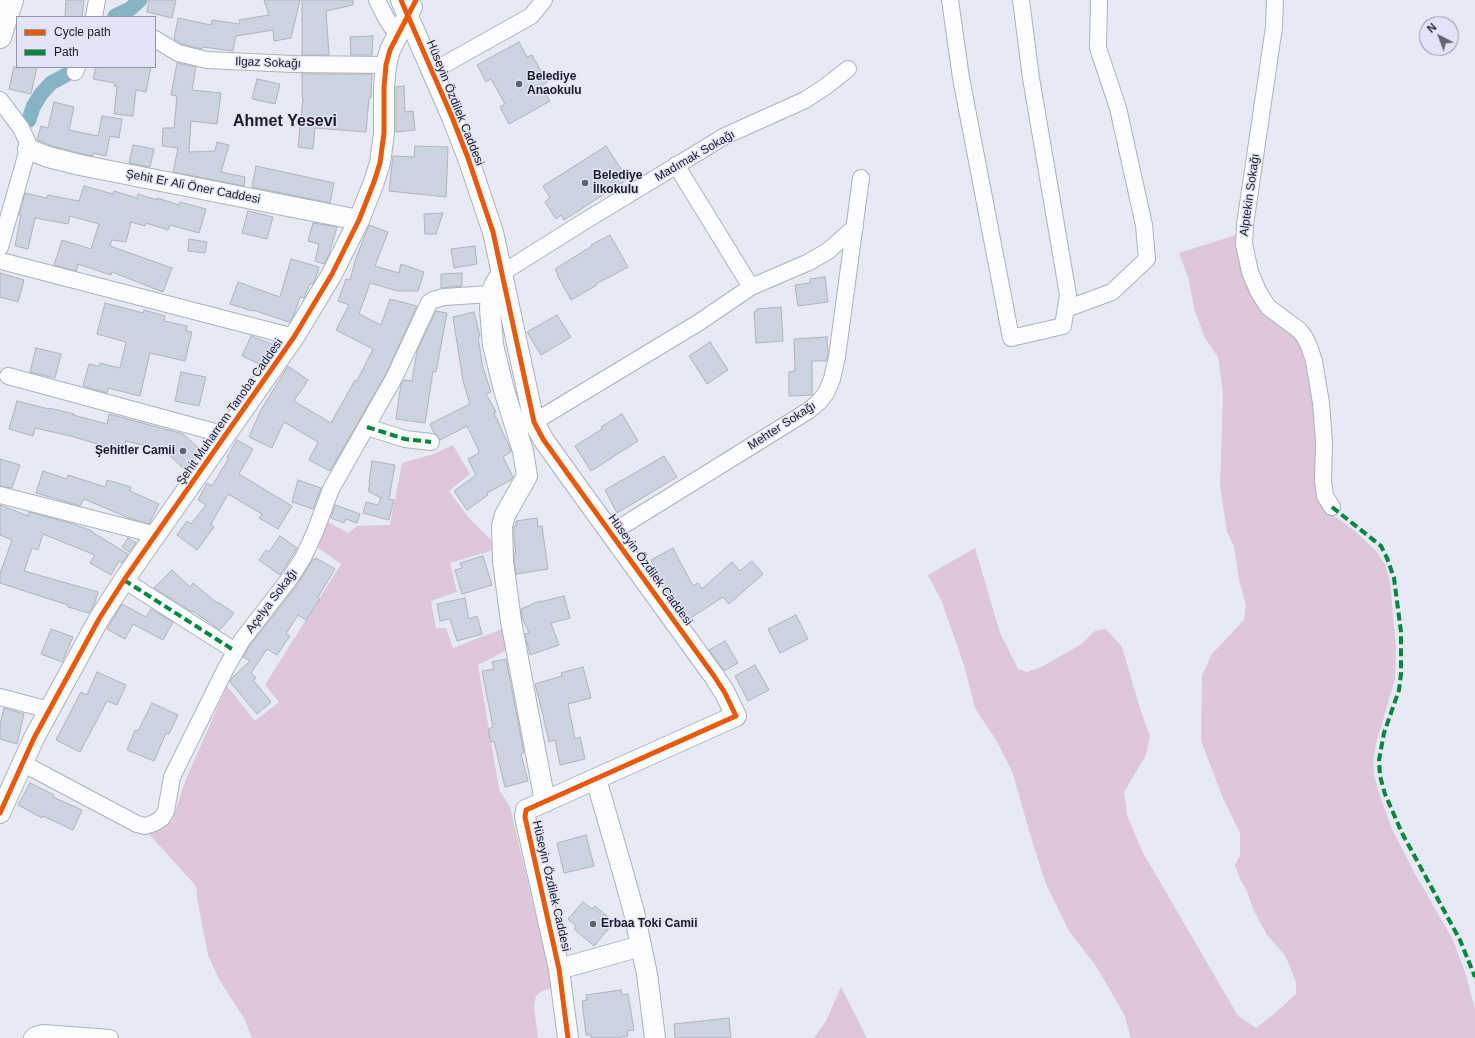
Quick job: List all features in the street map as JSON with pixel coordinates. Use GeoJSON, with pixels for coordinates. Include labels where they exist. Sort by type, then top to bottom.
{"type":"FeatureCollection","features":[{"type":"Feature","properties":{"kind":"main road"},"geometry":{"type":"LineString","coordinates":[[0,37],[12,0]]}},
{"type":"Feature","properties":{"kind":"street"},"geometry":{"type":"LineString","coordinates":[[94,16],[97,0]]}},
{"type":"Feature","properties":{"kind":"street"},"geometry":{"type":"LineString","coordinates":[[377,0],[397,35]]}},
{"type":"Feature","properties":{"kind":"street"},"geometry":{"type":"LineString","coordinates":[[433,71],[531,16],[544,0]]}},
{"type":"Feature","properties":{"kind":"street"},"geometry":{"type":"LineString","coordinates":[[950,0],[961,78],[1011,338],[1063,326],[1068,295],[1031,78],[1021,0]]}},
{"type":"Feature","properties":{"kind":"street"},"geometry":{"type":"LineString","coordinates":[[1066,309],[1112,292],[1147,259],[1144,225],[1118,108],[1098,48],[1099,0]]}},
{"type":"Feature","properties":{"kind":"street","name":"Alptekin Sokağı"},"geometry":{"type":"LineString","coordinates":[[1275,0],[1274,27],[1245,224],[1244,244],[1250,272],[1258,291],[1268,307],[1299,330],[1309,346],[1314,361],[1321,403],[1324,442],[1323,481],[1325,496],[1332,507]]}},
{"type":"Feature","properties":{"kind":"street","name":"Şehit Muharrem Tanoba Caddesi"},"geometry":{"type":"LineString","coordinates":[[2,801],[98,619],[294,337],[332,274],[359,220],[380,163],[383,147],[386,65],[390,50],[408,6]]}},
{"type":"Feature","properties":{"kind":"street","name":"Hüseyin Özdilek Caddesi"},"geometry":{"type":"LineString","coordinates":[[408,6],[452,117],[493,232],[534,422],[543,439],[714,676],[725,693],[736,716],[526,810],[524,817],[559,969],[568,1038]]}},
{"type":"Feature","properties":{"kind":"street","name":"Ilgaz Sokağı"},"geometry":{"type":"LineString","coordinates":[[156,40],[178,53],[207,60],[293,64],[386,65]]}},
{"type":"Feature","properties":{"kind":"street","name":"Madımak Sokağı"},"geometry":{"type":"LineString","coordinates":[[502,273],[676,165],[726,136],[805,100],[848,69]]}},
{"type":"Feature","properties":{"kind":"street"},"geometry":{"type":"LineString","coordinates":[[0,100],[21,128],[27,141],[28,149],[0,247]]}},
{"type":"Feature","properties":{"kind":"street","name":"Şehit Er Ali Öner Caddesi"},"geometry":{"type":"LineString","coordinates":[[28,149],[48,157],[80,165],[359,220]]}},
{"type":"Feature","properties":{"kind":"street"},"geometry":{"type":"LineString","coordinates":[[676,165],[751,287]]}},
{"type":"Feature","properties":{"kind":"street","name":"Mehter Sokağı"},"geometry":{"type":"LineString","coordinates":[[611,533],[802,415],[819,402],[826,393],[832,379],[836,357],[861,178]]}},
{"type":"Feature","properties":{"kind":"street"},"geometry":{"type":"LineString","coordinates":[[534,422],[698,323],[751,287],[810,262],[828,251],[855,227]]}},
{"type":"Feature","properties":{"kind":"street"},"geometry":{"type":"LineString","coordinates":[[5,262],[294,337]]}},
{"type":"Feature","properties":{"kind":"street","name":"Hüseyin Özdilek Caddesi"},"geometry":{"type":"LineString","coordinates":[[502,273],[491,294],[490,309],[494,352],[527,470],[527,476],[505,515],[502,526],[502,539],[511,621],[545,802]]}},
{"type":"Feature","properties":{"kind":"street","name":"Açelya Sokağı"},"geometry":{"type":"LineString","coordinates":[[22,762],[137,824],[146,826],[162,818],[166,811],[172,777],[236,651],[303,558],[315,532],[331,489],[394,378],[429,303],[433,300],[444,297],[491,294]]}},
{"type":"Feature","properties":{"kind":"street"},"geometry":{"type":"LineString","coordinates":[[8,376],[226,434]]}},
{"type":"Feature","properties":{"kind":"street"},"geometry":{"type":"LineString","coordinates":[[367,427],[405,439],[431,442]]}},
{"type":"Feature","properties":{"kind":"street"},"geometry":{"type":"LineString","coordinates":[[0,494],[156,535]]}},
{"type":"Feature","properties":{"kind":"street"},"geometry":{"type":"LineString","coordinates":[[124,580],[236,651]]}},
{"type":"Feature","properties":{"kind":"street"},"geometry":{"type":"LineString","coordinates":[[0,697],[49,710]]}},
{"type":"Feature","properties":{"kind":"street"},"geometry":{"type":"LineString","coordinates":[[596,779],[630,896],[647,974],[655,1038]]}},
{"type":"Feature","properties":{"kind":"street","name":"Hüseyin Özdilek Caddesi"},"geometry":{"type":"LineString","coordinates":[[559,969],[641,946]]}},
{"type":"Feature","properties":{"kind":"street"},"geometry":{"type":"LineString","coordinates":[[32,1038],[43,1033],[110,1038]]}},
{"type":"Feature","properties":{"kind":"shaded area"},"geometry":{"type":"Polygon","coordinates":[[[1236,235],[1240,262],[1295,335],[1309,362],[1324,503],[1336,517],[1357,533],[1376,551],[1385,565],[1390,582],[1396,647],[1395,679],[1377,740],[1373,761],[1374,775],[1392,829],[1415,874],[1452,938],[1465,972],[1475,1009],[1475,1038],[1131,1038],[1124,1014],[1096,966],[1069,931],[1046,884],[1012,771],[996,740],[975,708],[964,665],[942,602],[928,575],[975,548],[1000,633],[1018,669],[1027,672],[1041,667],[1080,645],[1095,631],[1106,629],[1122,647],[1141,712],[1150,736],[1146,755],[1124,792],[1127,815],[1142,851],[1238,1016],[1256,1028],[1296,994],[1296,982],[1285,955],[1267,935],[1254,911],[1247,891],[1240,879],[1235,865],[1240,856],[1240,833],[1223,798],[1201,741],[1202,676],[1211,655],[1244,620],[1246,605],[1239,580],[1234,546],[1227,532],[1220,485],[1223,393],[1218,357],[1205,338],[1195,311],[1188,277],[1179,253],[1236,235]]]}},
{"type":"Feature","properties":{"kind":"shaded area"},"geometry":{"type":"Polygon","coordinates":[[[453,445],[470,474],[449,491],[468,517],[490,539],[494,550],[450,563],[457,592],[431,601],[436,628],[446,628],[453,648],[502,629],[507,650],[478,665],[499,789],[510,807],[553,988],[542,991],[536,996],[534,1006],[538,1038],[252,1038],[244,1018],[220,981],[208,955],[196,886],[149,834],[161,830],[172,821],[186,779],[227,686],[255,721],[279,702],[265,685],[341,564],[318,548],[328,522],[348,533],[357,526],[390,525],[402,463],[434,454],[453,445]]]}},
{"type":"Feature","properties":{"kind":"shaded area"},"geometry":{"type":"Polygon","coordinates":[[[841,987],[867,1038],[814,1038],[826,1021],[841,987]]]}},
{"type":"Feature","properties":{"kind":"building"},"geometry":{"type":"Polygon","coordinates":[[[66,0],[84,0],[82,16],[65,16],[66,0]]]}},
{"type":"Feature","properties":{"kind":"building"},"geometry":{"type":"Polygon","coordinates":[[[149,0],[176,0],[172,18],[147,12],[149,0]]]}},
{"type":"Feature","properties":{"kind":"building"},"geometry":{"type":"Polygon","coordinates":[[[264,0],[300,0],[291,38],[274,41],[273,30],[236,36],[233,51],[203,47],[202,49],[182,44],[174,39],[178,18],[211,25],[212,20],[240,24],[239,20],[269,15],[264,0]]]}},
{"type":"Feature","properties":{"kind":"building"},"geometry":{"type":"Polygon","coordinates":[[[302,0],[353,0],[353,5],[326,11],[329,55],[302,55],[302,0]]]}},
{"type":"Feature","properties":{"kind":"building"},"geometry":{"type":"Polygon","coordinates":[[[373,36],[372,55],[351,55],[350,37],[373,36]]]}},
{"type":"Feature","properties":{"kind":"building","name":"Belediye Anaokulu"},"geometry":{"type":"Polygon","coordinates":[[[519,42],[527,57],[532,55],[547,82],[541,86],[550,101],[509,124],[500,107],[505,104],[491,79],[486,82],[477,65],[519,42]]]}},
{"type":"Feature","properties":{"kind":"building"},"geometry":{"type":"Polygon","coordinates":[[[177,63],[196,67],[192,90],[221,93],[217,124],[191,121],[189,152],[215,151],[217,142],[229,145],[221,172],[245,177],[244,186],[173,172],[178,148],[162,146],[163,128],[174,128],[177,96],[171,95],[177,63]]]}},
{"type":"Feature","properties":{"kind":"building"},"geometry":{"type":"Polygon","coordinates":[[[14,67],[37,68],[31,94],[9,89],[14,67]]]}},
{"type":"Feature","properties":{"kind":"building"},"geometry":{"type":"Polygon","coordinates":[[[96,68],[151,68],[146,92],[136,90],[133,116],[114,114],[117,86],[114,86],[115,83],[93,79],[96,68]]]}},
{"type":"Feature","properties":{"kind":"building"},"geometry":{"type":"Polygon","coordinates":[[[302,74],[372,74],[371,98],[369,98],[366,132],[315,128],[313,149],[298,147],[303,98],[302,74]]]}},
{"type":"Feature","properties":{"kind":"building"},"geometry":{"type":"Polygon","coordinates":[[[257,79],[280,84],[275,104],[252,99],[257,79]]]}},
{"type":"Feature","properties":{"kind":"building"},"geometry":{"type":"Polygon","coordinates":[[[404,86],[405,112],[413,111],[415,130],[396,132],[396,87],[404,86]]]}},
{"type":"Feature","properties":{"kind":"building"},"geometry":{"type":"Polygon","coordinates":[[[54,102],[74,107],[69,130],[98,136],[102,116],[122,119],[119,138],[110,136],[106,156],[93,153],[93,156],[83,154],[52,146],[37,140],[41,126],[48,128],[54,102]]]}},
{"type":"Feature","properties":{"kind":"building"},"geometry":{"type":"Polygon","coordinates":[[[133,145],[154,149],[150,167],[129,163],[133,145]]]}},
{"type":"Feature","properties":{"kind":"building"},"geometry":{"type":"Polygon","coordinates":[[[415,146],[448,147],[446,197],[389,191],[393,156],[414,157],[415,146]]]}},
{"type":"Feature","properties":{"kind":"building","name":"Belediye İlkokulu"},"geometry":{"type":"Polygon","coordinates":[[[606,146],[628,179],[564,220],[561,215],[556,219],[545,202],[550,198],[543,186],[606,146]]]}},
{"type":"Feature","properties":{"kind":"building"},"geometry":{"type":"Polygon","coordinates":[[[256,166],[334,183],[330,203],[252,187],[256,166]]]}},
{"type":"Feature","properties":{"kind":"building"},"geometry":{"type":"Polygon","coordinates":[[[84,186],[113,194],[114,191],[137,198],[138,194],[179,205],[180,202],[206,209],[199,233],[170,225],[168,230],[146,223],[145,226],[131,222],[126,242],[112,240],[110,246],[172,268],[163,292],[112,272],[111,275],[78,264],[76,271],[54,265],[62,240],[91,249],[99,224],[70,216],[68,224],[35,218],[28,249],[15,246],[21,215],[19,215],[25,193],[47,198],[48,195],[79,201],[84,186]]]}},
{"type":"Feature","properties":{"kind":"building"},"geometry":{"type":"Polygon","coordinates":[[[248,211],[273,217],[267,239],[242,233],[248,211]]]}},
{"type":"Feature","properties":{"kind":"building"},"geometry":{"type":"Polygon","coordinates":[[[443,213],[436,234],[425,234],[424,214],[443,213]]]}},
{"type":"Feature","properties":{"kind":"building"},"geometry":{"type":"Polygon","coordinates":[[[313,223],[337,227],[329,254],[324,264],[315,261],[319,244],[308,241],[313,223]]]}},
{"type":"Feature","properties":{"kind":"building"},"geometry":{"type":"Polygon","coordinates":[[[369,225],[388,232],[375,266],[399,273],[401,264],[424,272],[418,291],[398,291],[370,283],[359,314],[381,325],[390,299],[417,306],[386,374],[330,471],[309,460],[318,442],[284,422],[272,448],[249,437],[261,410],[288,366],[308,380],[294,401],[331,423],[355,380],[357,381],[373,349],[336,330],[349,305],[338,301],[346,279],[350,280],[356,258],[369,225]]]}},
{"type":"Feature","properties":{"kind":"building"},"geometry":{"type":"Polygon","coordinates":[[[610,235],[628,267],[596,284],[597,285],[571,300],[555,269],[592,246],[591,245],[610,235]]]}},
{"type":"Feature","properties":{"kind":"building"},"geometry":{"type":"Polygon","coordinates":[[[189,239],[207,242],[205,253],[188,251],[189,239]]]}},
{"type":"Feature","properties":{"kind":"building"},"geometry":{"type":"Polygon","coordinates":[[[475,246],[477,264],[454,268],[451,249],[475,246]]]}},
{"type":"Feature","properties":{"kind":"building"},"geometry":{"type":"Polygon","coordinates":[[[291,259],[319,267],[313,284],[310,283],[304,298],[300,297],[293,317],[289,322],[230,304],[238,282],[280,297],[291,259]]]}},
{"type":"Feature","properties":{"kind":"building"},"geometry":{"type":"Polygon","coordinates":[[[0,273],[24,280],[18,302],[0,297],[0,273]]]}},
{"type":"Feature","properties":{"kind":"building"},"geometry":{"type":"Polygon","coordinates":[[[462,273],[462,286],[441,288],[441,274],[462,273]]]}},
{"type":"Feature","properties":{"kind":"building"},"geometry":{"type":"Polygon","coordinates":[[[825,277],[828,302],[798,306],[795,285],[810,283],[810,279],[825,277]]]}},
{"type":"Feature","properties":{"kind":"building"},"geometry":{"type":"Polygon","coordinates":[[[105,303],[143,313],[144,310],[165,316],[164,321],[187,326],[186,331],[192,332],[185,361],[150,353],[140,396],[108,388],[107,393],[83,386],[89,364],[99,366],[100,363],[120,368],[126,342],[97,334],[105,303]]]}},
{"type":"Feature","properties":{"kind":"building"},"geometry":{"type":"Polygon","coordinates":[[[781,307],[783,341],[756,343],[754,312],[757,311],[757,309],[781,307]]]}},
{"type":"Feature","properties":{"kind":"building"},"geometry":{"type":"Polygon","coordinates":[[[436,311],[447,313],[436,372],[433,371],[425,423],[396,419],[401,384],[404,380],[412,381],[417,351],[436,311]]]}},
{"type":"Feature","properties":{"kind":"building"},"geometry":{"type":"Polygon","coordinates":[[[474,312],[480,336],[478,337],[483,368],[491,392],[486,394],[496,412],[494,413],[510,448],[511,452],[503,457],[513,477],[511,480],[487,493],[488,495],[467,510],[454,491],[476,475],[468,459],[479,453],[478,449],[467,426],[440,440],[434,433],[430,424],[470,404],[463,381],[453,317],[474,312]]]}},
{"type":"Feature","properties":{"kind":"building"},"geometry":{"type":"Polygon","coordinates":[[[557,315],[571,337],[541,355],[527,332],[557,315]]]}},
{"type":"Feature","properties":{"kind":"building"},"geometry":{"type":"Polygon","coordinates":[[[251,336],[274,345],[261,365],[242,356],[251,336]]]}},
{"type":"Feature","properties":{"kind":"building"},"geometry":{"type":"Polygon","coordinates":[[[827,337],[828,355],[826,361],[812,361],[812,395],[789,396],[789,372],[795,371],[794,339],[827,337]]]}},
{"type":"Feature","properties":{"kind":"building"},"geometry":{"type":"Polygon","coordinates":[[[710,342],[728,370],[707,384],[689,356],[710,342]]]}},
{"type":"Feature","properties":{"kind":"building"},"geometry":{"type":"Polygon","coordinates":[[[36,348],[61,354],[55,378],[30,372],[36,348]]]}},
{"type":"Feature","properties":{"kind":"building"},"geometry":{"type":"Polygon","coordinates":[[[181,372],[206,377],[199,406],[175,401],[181,372]]]}},
{"type":"Feature","properties":{"kind":"building"},"geometry":{"type":"Polygon","coordinates":[[[17,401],[74,414],[73,415],[107,424],[109,414],[183,434],[201,450],[184,469],[164,450],[126,441],[123,452],[71,436],[35,428],[33,436],[9,429],[17,401]]]}},
{"type":"Feature","properties":{"kind":"building"},"geometry":{"type":"Polygon","coordinates":[[[622,414],[638,441],[591,471],[575,446],[622,414]]]}},
{"type":"Feature","properties":{"kind":"building"},"geometry":{"type":"Polygon","coordinates":[[[237,440],[253,449],[239,474],[292,506],[278,529],[259,518],[262,514],[228,494],[211,524],[214,527],[197,550],[177,535],[187,521],[191,524],[206,505],[198,500],[207,483],[212,486],[229,458],[227,457],[237,440]]]}},
{"type":"Feature","properties":{"kind":"building"},"geometry":{"type":"Polygon","coordinates":[[[664,456],[677,477],[617,513],[605,490],[664,456]]]}},
{"type":"Feature","properties":{"kind":"building"},"geometry":{"type":"Polygon","coordinates":[[[0,459],[20,465],[12,488],[0,486],[0,459]]]}},
{"type":"Feature","properties":{"kind":"building"},"geometry":{"type":"Polygon","coordinates":[[[372,461],[395,465],[389,499],[394,500],[389,520],[363,513],[366,502],[378,505],[381,498],[368,491],[372,461]]]}},
{"type":"Feature","properties":{"kind":"building"},"geometry":{"type":"Polygon","coordinates":[[[43,471],[67,479],[68,475],[105,487],[107,480],[131,487],[130,491],[159,504],[149,524],[129,518],[84,499],[80,506],[36,493],[43,471]]]}},
{"type":"Feature","properties":{"kind":"building"},"geometry":{"type":"Polygon","coordinates":[[[298,480],[321,488],[313,509],[292,502],[298,480]]]}},
{"type":"Feature","properties":{"kind":"building"},"geometry":{"type":"Polygon","coordinates":[[[0,505],[28,516],[29,512],[73,524],[92,531],[128,554],[122,563],[119,561],[111,575],[90,563],[95,555],[43,534],[38,550],[32,548],[24,571],[98,592],[94,605],[89,613],[0,583],[0,574],[12,540],[0,535],[0,505]]]}},
{"type":"Feature","properties":{"kind":"building"},"geometry":{"type":"Polygon","coordinates":[[[335,505],[360,514],[357,523],[346,519],[344,523],[331,518],[335,505]]]}},
{"type":"Feature","properties":{"kind":"building"},"geometry":{"type":"Polygon","coordinates":[[[537,518],[538,527],[542,526],[548,569],[516,574],[514,560],[514,553],[516,553],[514,526],[516,526],[516,521],[537,518]]]}},
{"type":"Feature","properties":{"kind":"building"},"geometry":{"type":"Polygon","coordinates":[[[280,536],[297,548],[280,575],[259,560],[266,550],[269,552],[280,536]]]}},
{"type":"Feature","properties":{"kind":"building"},"geometry":{"type":"Polygon","coordinates":[[[128,538],[136,543],[129,552],[122,547],[128,538]]]}},
{"type":"Feature","properties":{"kind":"building"},"geometry":{"type":"Polygon","coordinates":[[[673,548],[693,586],[698,583],[702,589],[732,562],[740,571],[752,561],[763,574],[729,604],[723,597],[687,620],[667,590],[651,560],[673,548]]]}},
{"type":"Feature","properties":{"kind":"building"},"geometry":{"type":"Polygon","coordinates":[[[483,556],[492,585],[462,594],[455,570],[462,568],[460,563],[483,556]]]}},
{"type":"Feature","properties":{"kind":"building"},"geometry":{"type":"Polygon","coordinates":[[[316,558],[335,569],[318,597],[320,599],[306,620],[298,615],[286,634],[290,636],[277,655],[267,649],[251,673],[256,678],[253,680],[271,702],[257,714],[230,682],[232,678],[250,661],[243,657],[250,645],[298,584],[313,559],[315,560],[316,558]]]}},
{"type":"Feature","properties":{"kind":"building"},"geometry":{"type":"Polygon","coordinates":[[[172,570],[190,587],[193,583],[217,603],[218,602],[234,613],[220,630],[193,611],[192,612],[154,588],[172,570]]]}},
{"type":"Feature","properties":{"kind":"building"},"geometry":{"type":"Polygon","coordinates":[[[564,596],[570,618],[551,623],[559,645],[530,655],[525,634],[529,633],[522,617],[521,609],[540,601],[564,596]]]}},
{"type":"Feature","properties":{"kind":"building"},"geometry":{"type":"Polygon","coordinates":[[[465,598],[469,619],[477,616],[482,634],[457,641],[450,619],[440,621],[437,604],[465,598]]]}},
{"type":"Feature","properties":{"kind":"building"},"geometry":{"type":"Polygon","coordinates":[[[122,604],[146,617],[151,609],[173,622],[163,640],[133,624],[125,639],[107,629],[122,604]]]}},
{"type":"Feature","properties":{"kind":"building"},"geometry":{"type":"Polygon","coordinates":[[[796,615],[808,639],[780,653],[768,629],[796,615]]]}},
{"type":"Feature","properties":{"kind":"building"},"geometry":{"type":"Polygon","coordinates":[[[51,629],[73,637],[62,662],[41,654],[51,629]]]}},
{"type":"Feature","properties":{"kind":"building"},"geometry":{"type":"Polygon","coordinates":[[[725,641],[738,663],[724,671],[709,650],[725,641]]]}},
{"type":"Feature","properties":{"kind":"building"},"geometry":{"type":"Polygon","coordinates":[[[506,659],[524,753],[521,754],[528,781],[505,787],[494,741],[491,742],[488,729],[493,727],[482,671],[494,669],[492,662],[506,659]]]}},
{"type":"Feature","properties":{"kind":"building"},"geometry":{"type":"Polygon","coordinates":[[[755,665],[769,690],[748,701],[735,676],[755,665]]]}},
{"type":"Feature","properties":{"kind":"building"},"geometry":{"type":"Polygon","coordinates":[[[583,667],[591,698],[568,704],[575,739],[580,737],[585,759],[560,765],[555,740],[549,742],[535,684],[562,676],[561,673],[583,667]]]}},
{"type":"Feature","properties":{"kind":"building"},"geometry":{"type":"Polygon","coordinates":[[[97,672],[126,685],[117,705],[107,701],[80,752],[56,740],[81,692],[87,695],[97,672]]]}},
{"type":"Feature","properties":{"kind":"building"},"geometry":{"type":"Polygon","coordinates":[[[152,703],[178,715],[169,734],[166,733],[154,761],[127,750],[135,730],[138,731],[152,703]]]}},
{"type":"Feature","properties":{"kind":"building"},"geometry":{"type":"Polygon","coordinates":[[[4,708],[24,714],[17,744],[0,739],[0,725],[4,708]]]}},
{"type":"Feature","properties":{"kind":"building"},"geometry":{"type":"Polygon","coordinates":[[[30,783],[54,795],[53,797],[82,810],[73,830],[43,816],[42,818],[18,805],[30,783]]]}},
{"type":"Feature","properties":{"kind":"building"},"geometry":{"type":"Polygon","coordinates":[[[586,835],[594,866],[564,873],[557,843],[586,835]]]}},
{"type":"Feature","properties":{"kind":"building","name":"Erbaa Toki Camii"},"geometry":{"type":"Polygon","coordinates":[[[583,902],[592,909],[595,906],[614,922],[594,946],[574,929],[576,926],[568,919],[583,902]]]}},
{"type":"Feature","properties":{"kind":"building"},"geometry":{"type":"Polygon","coordinates":[[[621,990],[622,995],[628,994],[634,1030],[627,1031],[628,1036],[615,1038],[591,1038],[591,1035],[586,1035],[582,1001],[587,1000],[586,995],[621,990]]]}},
{"type":"Feature","properties":{"kind":"building"},"geometry":{"type":"Polygon","coordinates":[[[729,1018],[731,1038],[675,1038],[674,1024],[729,1018]]]}},
{"type":"Feature","properties":{"kind":"waterway"},"geometry":{"type":"LineString","coordinates":[[115,16],[130,9],[140,0]]}},
{"type":"Feature","properties":{"kind":"waterway"},"geometry":{"type":"LineString","coordinates":[[29,120],[33,107],[41,94],[51,83],[66,75]]}},
{"type":"Feature","properties":{"kind":"marked path"},"geometry":{"type":"LineString","coordinates":[[367,427],[405,439],[431,442]]}},
{"type":"Feature","properties":{"kind":"marked path"},"geometry":{"type":"LineString","coordinates":[[1332,507],[1381,546],[1394,578],[1401,632],[1401,674],[1399,690],[1384,733],[1379,760],[1380,776],[1385,794],[1402,833],[1460,940],[1475,977]]}},
{"type":"Feature","properties":{"kind":"marked path"},"geometry":{"type":"LineString","coordinates":[[124,580],[235,651]]}},
{"type":"Feature","properties":{"kind":"cycle path"},"geometry":{"type":"LineString","coordinates":[[401,0],[452,117],[468,158],[493,232],[534,422],[543,439],[714,676],[725,693],[736,716],[526,810],[525,817],[559,969],[568,1038]]}},
{"type":"Feature","properties":{"kind":"cycle path"},"geometry":{"type":"LineString","coordinates":[[0,813],[34,738],[99,619],[124,580],[294,337],[332,274],[359,220],[380,163],[384,133],[384,87],[386,65],[390,50],[416,0]]}},
{"type":"Feature","properties":{"kind":"place","name":"Belediye Anaokulu"},"geometry":{"type":"Point","coordinates":[519,84]}},
{"type":"Feature","properties":{"kind":"place","name":"Belediye İlkokulu"},"geometry":{"type":"Point","coordinates":[585,183]}},
{"type":"Feature","properties":{"kind":"place","name":"Şehitler Camii"},"geometry":{"type":"Point","coordinates":[183,451]}},
{"type":"Feature","properties":{"kind":"place","name":"Erbaa Toki Camii"},"geometry":{"type":"Point","coordinates":[593,924]}},
{"type":"Feature","properties":{"kind":"district","name":"Ahmet Yesevi"},"geometry":{"type":"Point","coordinates":[285,122]}}]}
